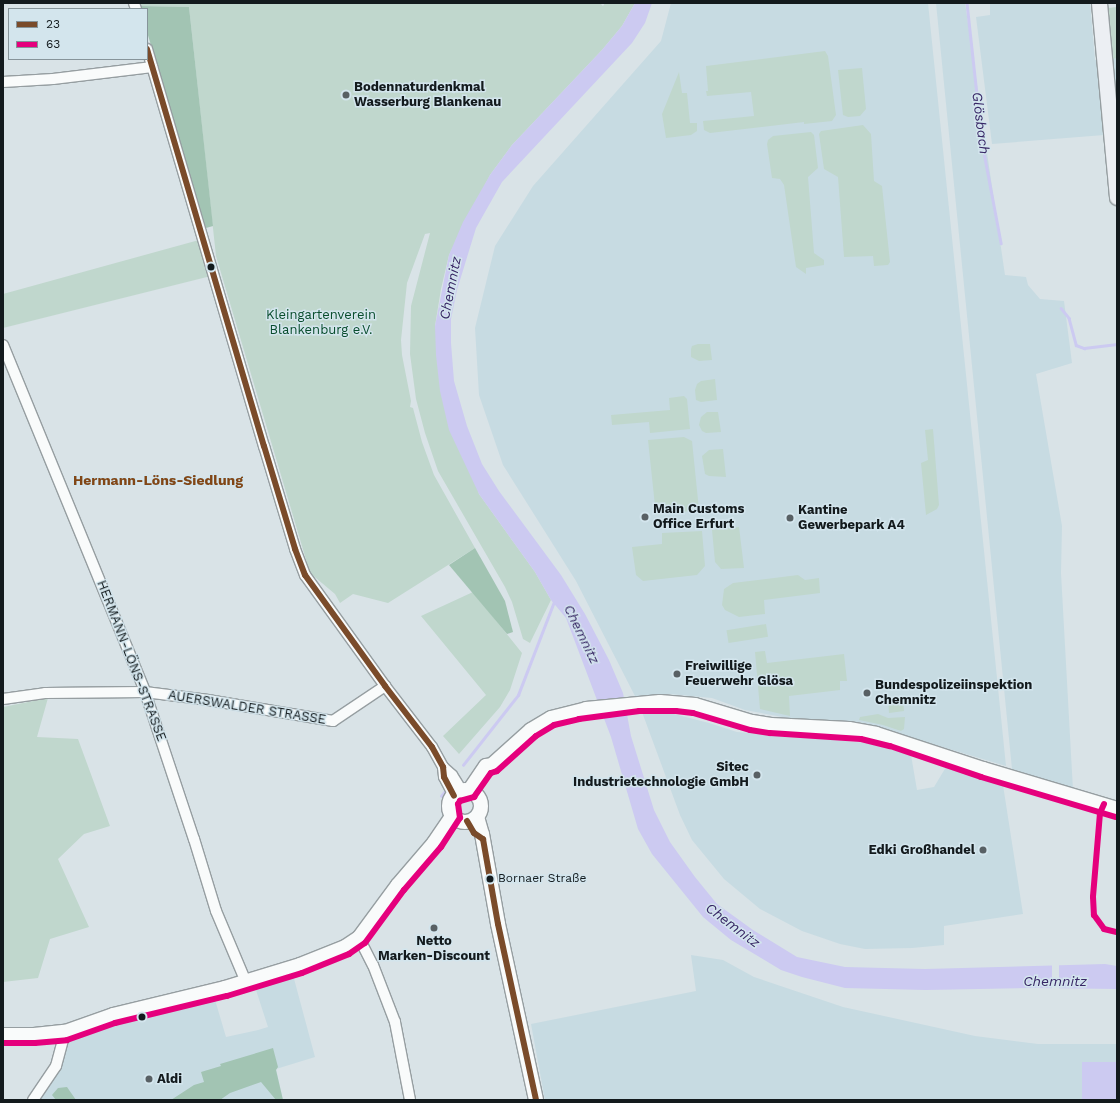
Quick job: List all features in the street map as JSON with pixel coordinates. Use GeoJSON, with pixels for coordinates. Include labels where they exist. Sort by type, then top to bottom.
{"type":"FeatureCollection","features":[{"type":"Feature","properties":{"kind":"main road"},"geometry":{"type":"LineString","coordinates":[[1099,3],[1113,114],[1117,197]]}},
{"type":"Feature","properties":{"kind":"main road"},"geometry":{"type":"LineString","coordinates":[[536,1100],[498,924],[483,839],[474,833],[464,819],[450,808],[491,770],[492,765],[540,724],[551,718],[586,709],[660,702],[695,705],[752,722],[772,726],[862,730],[892,738],[983,770],[1117,809]]}},
{"type":"Feature","properties":{"kind":"main road"},"geometry":{"type":"LineString","coordinates":[[3,1036],[65,1032],[113,1015],[209,993],[246,982],[345,948],[359,938],[398,885],[434,843],[481,806],[466,793]]}},
{"type":"Feature","properties":{"kind":"street"},"geometry":{"type":"LineString","coordinates":[[148,53],[295,549],[305,575],[385,686],[432,747],[443,767],[452,775],[466,793]]}},
{"type":"Feature","properties":{"kind":"street"},"geometry":{"type":"LineString","coordinates":[[3,82],[53,79],[152,67]]}},
{"type":"Feature","properties":{"kind":"street","name":"HERMANN-LÖNS-STRASSE"},"geometry":{"type":"LineString","coordinates":[[3,345],[145,692],[194,839],[216,911],[246,982]]}},
{"type":"Feature","properties":{"kind":"street","name":"AUERSWALDER STRASSE"},"geometry":{"type":"LineString","coordinates":[[3,700],[45,693],[145,692],[208,700],[333,721],[385,686]]}},
{"type":"Feature","properties":{"kind":"street"},"geometry":{"type":"LineString","coordinates":[[359,938],[373,965],[395,1022],[410,1100]]}},
{"type":"Feature","properties":{"kind":"street"},"geometry":{"type":"LineString","coordinates":[[33,1100],[56,1066],[65,1032]]}},
{"type":"Feature","properties":{"kind":"shaded area"},"geometry":{"type":"Polygon","coordinates":[[[671,3],[928,3],[1006,766],[859,722],[788,718],[745,710],[712,698],[670,694],[635,696],[576,581],[503,465],[479,395],[475,328],[495,246],[533,186],[661,41],[671,3]]]}},
{"type":"Feature","properties":{"kind":"shaded area"},"geometry":{"type":"Polygon","coordinates":[[[936,3],[965,3],[1005,275],[1026,277],[1028,285],[1040,299],[1064,301],[1072,363],[1036,374],[1062,526],[1061,573],[1073,790],[1012,769],[936,3]]]}},
{"type":"Feature","properties":{"kind":"shaded area"},"geometry":{"type":"Polygon","coordinates":[[[990,3],[1090,3],[1095,60],[1117,58],[1117,111],[1101,112],[1104,135],[992,144],[976,17],[990,15],[990,3]]]}},
{"type":"Feature","properties":{"kind":"shaded area"},"geometry":{"type":"Polygon","coordinates":[[[642,712],[674,714],[737,732],[867,743],[911,755],[917,790],[934,787],[946,767],[1003,785],[1023,914],[944,926],[944,945],[912,948],[865,949],[840,944],[802,931],[760,909],[724,879],[692,840],[680,815],[642,712]]]}},
{"type":"Feature","properties":{"kind":"shaded area"},"geometry":{"type":"Polygon","coordinates":[[[691,955],[723,960],[754,977],[843,1007],[975,1036],[1038,1044],[1117,1044],[1117,1100],[545,1100],[531,1024],[696,991],[691,955]]]}},
{"type":"Feature","properties":{"kind":"shaded area"},"geometry":{"type":"Polygon","coordinates":[[[293,975],[315,1057],[276,1069],[283,1100],[37,1100],[69,1033],[115,1023],[213,993],[226,1037],[258,1030],[268,1027],[255,987],[293,975]]]}},
{"type":"Feature","properties":{"kind":"green space","name":"Kleingartenverein Blankenburg e.V."},"geometry":{"type":"Polygon","coordinates":[[[138,3],[600,3],[603,6],[605,3],[635,3],[622,26],[602,50],[512,145],[490,175],[449,255],[441,289],[435,326],[479,494],[535,572],[551,600],[530,643],[523,639],[512,602],[505,587],[438,471],[425,433],[416,399],[410,354],[411,306],[430,233],[425,234],[407,283],[401,340],[402,355],[411,401],[410,407],[413,408],[422,442],[434,475],[475,548],[388,603],[353,594],[340,603],[335,594],[310,573],[216,256],[189,7],[139,6],[138,3]]]}},
{"type":"Feature","properties":{"kind":"green space"},"geometry":{"type":"Polygon","coordinates":[[[139,6],[189,7],[213,226],[206,228],[148,35],[148,8],[140,8],[139,6]]]}},
{"type":"Feature","properties":{"kind":"green space"},"geometry":{"type":"Polygon","coordinates":[[[1117,7],[1117,58],[1112,59],[1108,8],[1117,7]]]}},
{"type":"Feature","properties":{"kind":"green space"},"geometry":{"type":"Polygon","coordinates":[[[825,51],[828,56],[836,115],[832,121],[804,124],[804,122],[710,133],[704,130],[703,121],[754,116],[751,92],[707,96],[706,66],[825,51]]]}},
{"type":"Feature","properties":{"kind":"green space"},"geometry":{"type":"Polygon","coordinates":[[[862,68],[866,109],[860,116],[848,117],[843,115],[838,70],[862,68]]]}},
{"type":"Feature","properties":{"kind":"green space"},"geometry":{"type":"Polygon","coordinates":[[[679,72],[682,93],[687,93],[690,123],[697,123],[697,131],[691,135],[666,138],[662,114],[679,72]]]}},
{"type":"Feature","properties":{"kind":"green space"},"geometry":{"type":"Polygon","coordinates":[[[863,125],[871,134],[874,181],[882,186],[890,262],[888,265],[874,266],[873,256],[844,257],[838,177],[824,169],[819,134],[821,131],[863,125]]]}},
{"type":"Feature","properties":{"kind":"green space"},"geometry":{"type":"Polygon","coordinates":[[[811,132],[814,135],[818,168],[808,177],[814,253],[824,260],[824,265],[806,268],[806,274],[796,267],[784,185],[780,179],[772,178],[767,144],[768,140],[773,136],[811,132]]]}},
{"type":"Feature","properties":{"kind":"green space"},"geometry":{"type":"Polygon","coordinates":[[[199,240],[211,276],[3,328],[3,294],[199,240]]]}},
{"type":"Feature","properties":{"kind":"green space"},"geometry":{"type":"Polygon","coordinates":[[[698,344],[710,344],[712,360],[699,361],[691,357],[692,346],[698,344]]]}},
{"type":"Feature","properties":{"kind":"green space"},"geometry":{"type":"Polygon","coordinates":[[[715,379],[717,400],[701,402],[696,400],[695,390],[697,384],[701,381],[715,379]]]}},
{"type":"Feature","properties":{"kind":"green space"},"geometry":{"type":"Polygon","coordinates":[[[684,396],[687,399],[690,429],[650,433],[649,422],[612,425],[611,415],[670,410],[669,398],[684,396]]]}},
{"type":"Feature","properties":{"kind":"green space"},"geometry":{"type":"Polygon","coordinates":[[[707,412],[718,412],[721,432],[706,433],[702,431],[699,425],[701,417],[707,412]]]}},
{"type":"Feature","properties":{"kind":"green space"},"geometry":{"type":"Polygon","coordinates":[[[933,429],[939,505],[937,509],[926,515],[921,463],[928,460],[925,430],[933,429]]]}},
{"type":"Feature","properties":{"kind":"green space"},"geometry":{"type":"Polygon","coordinates":[[[684,437],[692,441],[699,510],[656,515],[648,440],[684,437]]]}},
{"type":"Feature","properties":{"kind":"green space"},"geometry":{"type":"Polygon","coordinates":[[[723,449],[726,477],[709,476],[705,474],[702,456],[709,450],[723,449]]]}},
{"type":"Feature","properties":{"kind":"green space"},"geometry":{"type":"Polygon","coordinates":[[[739,527],[744,568],[721,569],[715,562],[712,530],[739,527]]]}},
{"type":"Feature","properties":{"kind":"green space"},"geometry":{"type":"Polygon","coordinates":[[[702,531],[705,566],[697,575],[643,581],[636,575],[632,547],[662,544],[662,533],[702,531]]]}},
{"type":"Feature","properties":{"kind":"green space"},"geometry":{"type":"Polygon","coordinates":[[[475,548],[505,601],[513,632],[507,634],[449,565],[475,548]]]}},
{"type":"Feature","properties":{"kind":"green space"},"geometry":{"type":"Polygon","coordinates":[[[798,575],[805,580],[819,578],[820,593],[764,600],[765,614],[739,617],[725,610],[722,605],[724,589],[733,583],[798,575]]]}},
{"type":"Feature","properties":{"kind":"green space"},"geometry":{"type":"Polygon","coordinates":[[[473,592],[522,653],[510,690],[500,707],[459,754],[443,736],[486,695],[421,616],[473,592]]]}},
{"type":"Feature","properties":{"kind":"green space"},"geometry":{"type":"Polygon","coordinates":[[[766,624],[768,637],[729,643],[726,630],[766,624]]]}},
{"type":"Feature","properties":{"kind":"green space"},"geometry":{"type":"Polygon","coordinates":[[[765,651],[767,663],[844,654],[847,681],[840,681],[840,690],[789,696],[790,716],[760,709],[755,652],[765,651]]]}},
{"type":"Feature","properties":{"kind":"green space"},"geometry":{"type":"Polygon","coordinates":[[[48,698],[37,737],[78,739],[110,826],[84,834],[58,859],[89,927],[50,939],[38,978],[3,982],[3,707],[48,698]]]}},
{"type":"Feature","properties":{"kind":"green space"},"geometry":{"type":"Polygon","coordinates":[[[898,698],[903,700],[904,711],[889,713],[888,700],[898,698]]]}},
{"type":"Feature","properties":{"kind":"green space"},"geometry":{"type":"Polygon","coordinates":[[[878,714],[888,718],[905,717],[904,729],[901,731],[883,725],[859,720],[860,717],[878,714]]]}},
{"type":"Feature","properties":{"kind":"green space"},"geometry":{"type":"Polygon","coordinates":[[[273,1048],[278,1067],[276,1070],[283,1100],[276,1100],[261,1082],[230,1093],[220,1100],[171,1100],[194,1085],[204,1082],[201,1072],[221,1066],[220,1064],[273,1048]]]}},
{"type":"Feature","properties":{"kind":"green space"},"geometry":{"type":"Polygon","coordinates":[[[67,1087],[76,1100],[56,1100],[52,1095],[58,1088],[67,1087]]]}},
{"type":"Feature","properties":{"kind":"water","name":"Chemnitz"},"geometry":{"type":"Polygon","coordinates":[[[635,3],[652,3],[645,23],[632,43],[502,182],[476,228],[457,290],[451,319],[451,343],[454,381],[467,426],[482,464],[499,491],[561,575],[585,614],[609,660],[623,693],[631,736],[654,810],[670,842],[695,877],[717,904],[753,930],[797,957],[845,967],[925,969],[1105,964],[1117,966],[1117,989],[1035,988],[926,990],[845,988],[781,970],[731,940],[703,917],[652,854],[638,829],[611,737],[566,618],[551,600],[535,572],[479,494],[449,430],[440,391],[436,355],[435,326],[449,255],[463,222],[490,175],[512,145],[602,50],[622,26],[635,3]]]}},
{"type":"Feature","properties":{"kind":"water"},"geometry":{"type":"Polygon","coordinates":[[[1082,1062],[1117,1062],[1117,1100],[1082,1100],[1082,1062]]]}},
{"type":"Feature","properties":{"kind":"pier"},"geometry":{"type":"Polygon","coordinates":[[[1052,964],[1059,964],[1059,990],[1052,990],[1052,964]]]}},
{"type":"Feature","properties":{"kind":"waterway","name":"Glösbach"},"geometry":{"type":"LineString","coordinates":[[967,3],[982,142],[1001,243]]}},
{"type":"Feature","properties":{"kind":"waterway","name":"Glösbach"},"geometry":{"type":"LineString","coordinates":[[1061,308],[1069,318],[1076,345],[1084,348],[1117,344]]}},
{"type":"Feature","properties":{"kind":"waterway"},"geometry":{"type":"LineString","coordinates":[[463,765],[518,695],[555,599]]}},
{"type":"Feature","properties":{"kind":"waterway"},"geometry":{"type":"LineString","coordinates":[[441,796],[445,791]]}},
{"type":"Feature","properties":{"kind":"transit line","name":"23"},"geometry":{"type":"LineString","coordinates":[[148,52],[264,446],[295,549],[305,575],[385,686],[432,747],[443,767],[444,777],[454,796]]}},
{"type":"Feature","properties":{"kind":"transit line","name":"63"},"geometry":{"type":"LineString","coordinates":[[3,1043],[35,1043],[67,1040],[115,1023],[227,996],[302,973],[349,954],[365,943],[404,890],[441,847],[460,818],[458,804],[460,801],[474,797],[491,773],[497,771],[536,736],[554,725],[579,719],[639,711],[676,711],[693,713],[750,730],[770,733],[861,739],[890,746],[981,777],[1115,817]]}},
{"type":"Feature","properties":{"kind":"transit line","name":"63"},"geometry":{"type":"LineString","coordinates":[[1104,804],[1100,813],[1093,897],[1094,915],[1104,929],[1116,932]]}},
{"type":"Feature","properties":{"kind":"transit line","name":"23"},"geometry":{"type":"LineString","coordinates":[[467,821],[474,833],[483,839],[498,924],[536,1100]]}},
{"type":"Feature","properties":{"kind":"place","name":"Bodennaturdenkmal Wasserburg Blankenau"},"geometry":{"type":"Point","coordinates":[346,95]}},
{"type":"Feature","properties":{"kind":"place","name":"Main Customs Office Erfurt"},"geometry":{"type":"Point","coordinates":[645,517]}},
{"type":"Feature","properties":{"kind":"place","name":"Kantine Gewerbepark A4"},"geometry":{"type":"Point","coordinates":[790,518]}},
{"type":"Feature","properties":{"kind":"place","name":"Freiwillige Feuerwehr Glösa"},"geometry":{"type":"Point","coordinates":[677,674]}},
{"type":"Feature","properties":{"kind":"place","name":"Bundespolizeiinspektion Chemnitz"},"geometry":{"type":"Point","coordinates":[867,693]}},
{"type":"Feature","properties":{"kind":"place","name":"Sitec Industrietechnologie GmbH"},"geometry":{"type":"Point","coordinates":[757,775]}},
{"type":"Feature","properties":{"kind":"place","name":"Edki Großhandel"},"geometry":{"type":"Point","coordinates":[983,850]}},
{"type":"Feature","properties":{"kind":"place","name":"Bornaer Straße"},"geometry":{"type":"Point","coordinates":[490,879]}},
{"type":"Feature","properties":{"kind":"place","name":"Netto Marken-Discount"},"geometry":{"type":"Point","coordinates":[434,928]}},
{"type":"Feature","properties":{"kind":"place","name":"Aldi"},"geometry":{"type":"Point","coordinates":[149,1079]}},
{"type":"Feature","properties":{"kind":"district","name":"Hermann-Löns-Siedlung"},"geometry":{"type":"Point","coordinates":[158,480]}}]}
